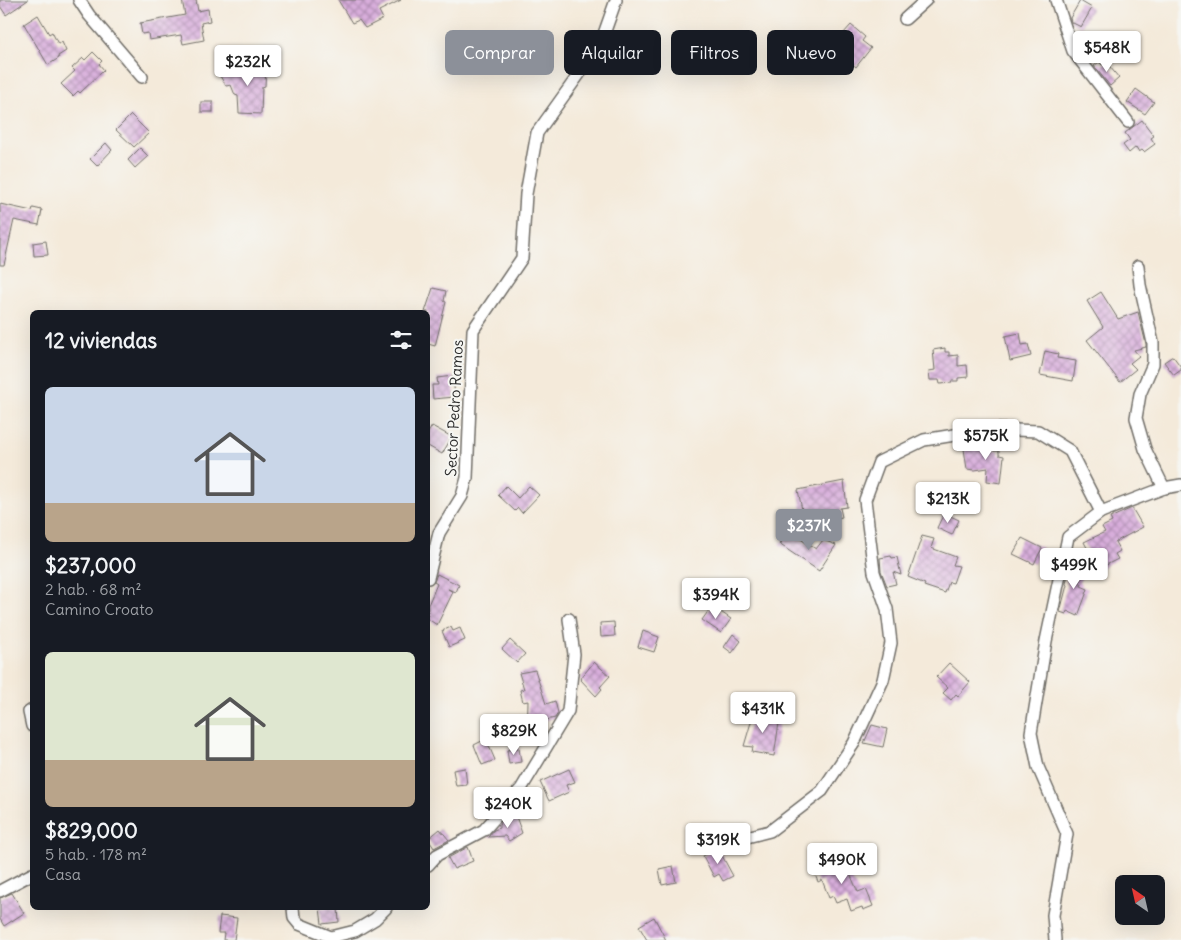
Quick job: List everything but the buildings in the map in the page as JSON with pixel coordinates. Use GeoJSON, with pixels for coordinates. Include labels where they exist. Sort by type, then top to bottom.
{"type":"FeatureCollection","features":[{"type":"Feature","properties":{"kind":"street"},"geometry":{"type":"LineString","coordinates":[[79,0],[89,15],[142,77]]}},
{"type":"Feature","properties":{"kind":"street","name":"Sector Pedro Ramos"},"geometry":{"type":"LineString","coordinates":[[430,570],[439,533],[462,496],[467,478],[474,330],[522,258],[526,194],[537,133],[600,45],[616,0]]}},
{"type":"Feature","properties":{"kind":"street"},"geometry":{"type":"LineString","coordinates":[[905,20],[926,0]]}},
{"type":"Feature","properties":{"kind":"street"},"geometry":{"type":"LineString","coordinates":[[1056,0],[1073,50],[1128,122]]}},
{"type":"Feature","properties":{"kind":"street"},"geometry":{"type":"LineString","coordinates":[[1138,266],[1140,285],[1153,343],[1154,364],[1140,394],[1136,418],[1145,449],[1164,488]]}},
{"type":"Feature","properties":{"kind":"street"},"geometry":{"type":"LineString","coordinates":[[735,840],[770,831],[822,791],[854,743],[884,680],[891,643],[887,609],[874,572],[865,500],[879,462],[924,440],[991,429],[1038,431],[1070,451],[1101,512]]}},
{"type":"Feature","properties":{"kind":"street"},"geometry":{"type":"LineString","coordinates":[[1055,940],[1053,915],[1067,834],[1038,767],[1032,733],[1046,641],[1068,537],[1101,512],[1164,488],[1181,485]]}},
{"type":"Feature","properties":{"kind":"street"},"geometry":{"type":"LineString","coordinates":[[430,862],[436,855],[484,830],[521,788],[568,710],[574,654],[569,618]]}},
{"type":"Feature","properties":{"kind":"street"},"geometry":{"type":"LineString","coordinates":[[0,891],[30,875]]}},
{"type":"Feature","properties":{"kind":"street"},"geometry":{"type":"LineString","coordinates":[[293,910],[294,918],[299,924],[331,938],[355,931],[375,919],[384,910]]}}]}
